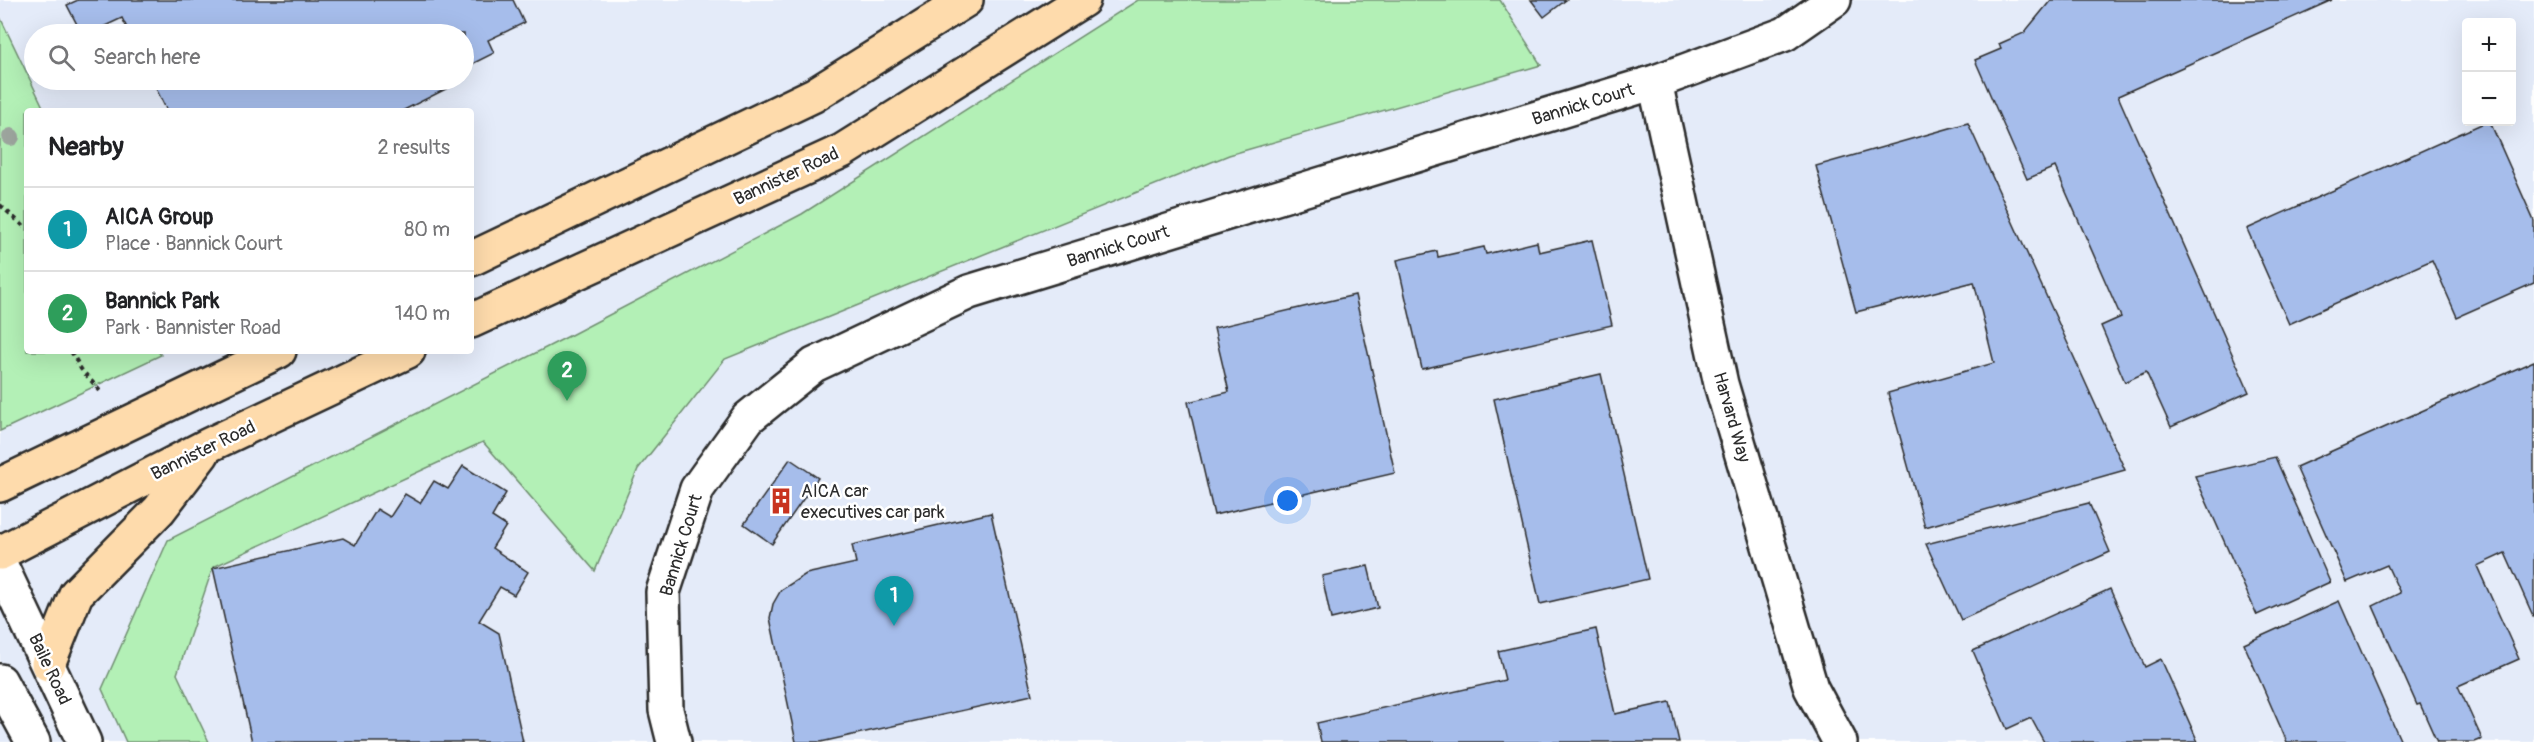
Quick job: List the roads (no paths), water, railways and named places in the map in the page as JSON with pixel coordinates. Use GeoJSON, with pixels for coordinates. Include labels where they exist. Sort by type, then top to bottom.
{"type":"FeatureCollection","features":[{"type":"Feature","properties":{"kind":"main road"},"geometry":{"type":"LineString","coordinates":[[474,258],[814,95],[966,0]]}},
{"type":"Feature","properties":{"kind":"main road","name":"Bannister Road"},"geometry":{"type":"LineString","coordinates":[[474,320],[842,151],[1083,0]]}},
{"type":"Feature","properties":{"kind":"main road"},"geometry":{"type":"LineString","coordinates":[[0,485],[273,354]]}},
{"type":"Feature","properties":{"kind":"main road","name":"Bannister Road"},"geometry":{"type":"LineString","coordinates":[[0,553],[209,446],[402,354]]}},
{"type":"Feature","properties":{"kind":"main road"},"geometry":{"type":"LineString","coordinates":[[48,664],[76,594],[159,510],[209,446]]}},
{"type":"Feature","properties":{"kind":"street","name":"Bannick Court"},"geometry":{"type":"LineString","coordinates":[[674,742],[666,710],[663,592],[697,489],[748,418],[814,365],[969,292],[1655,82],[1785,34],[1834,0]]}},
{"type":"Feature","properties":{"kind":"street","name":"Harvard Way"},"geometry":{"type":"LineString","coordinates":[[1655,82],[1721,384],[1811,688],[1840,742]]}},
{"type":"Feature","properties":{"kind":"street","name":"Baile Road"},"geometry":{"type":"LineString","coordinates":[[0,564],[84,742]]}},
{"type":"Feature","properties":{"kind":"street"},"geometry":{"type":"LineString","coordinates":[[0,681],[33,742]]}},
{"type":"Feature","properties":{"kind":"place","name":"Bannick Park"},"geometry":{"type":"Point","coordinates":[567,401]}},
{"type":"Feature","properties":{"kind":"place","name":"AICA car executives car park"},"geometry":{"type":"Point","coordinates":[781,501]}},
{"type":"Feature","properties":{"kind":"place","name":"AICA Group"},"geometry":{"type":"Point","coordinates":[894,626]}}]}
